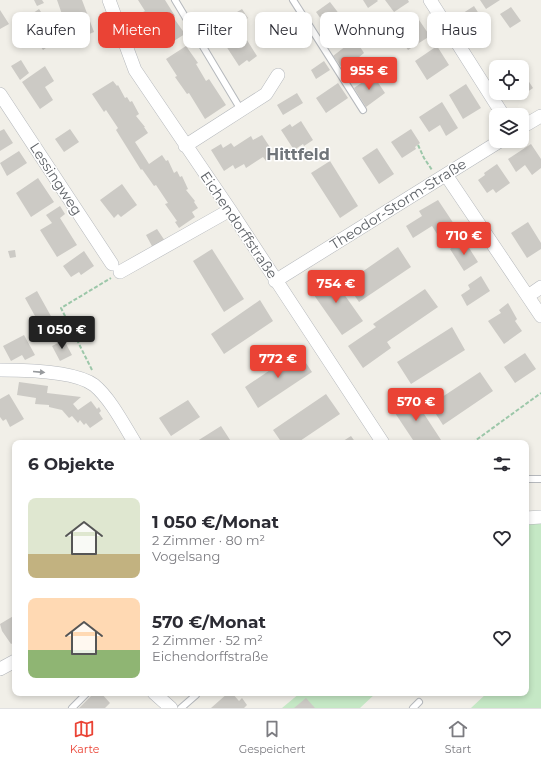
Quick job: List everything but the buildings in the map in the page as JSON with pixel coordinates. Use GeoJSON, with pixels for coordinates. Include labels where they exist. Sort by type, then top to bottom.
{"type":"FeatureCollection","features":[{"type":"Feature","properties":{"kind":"street","name":"Eichendorffstraße"},"geometry":{"type":"LineString","coordinates":[[109,0],[135,70],[185,146],[230,210],[381,440]]}},
{"type":"Feature","properties":{"kind":"street"},"geometry":{"type":"LineString","coordinates":[[430,0],[499,108]]}},
{"type":"Feature","properties":{"kind":"street"},"geometry":{"type":"LineString","coordinates":[[185,146],[266,94],[278,75]]}},
{"type":"Feature","properties":{"kind":"street","name":"Lessingweg"},"geometry":{"type":"LineString","coordinates":[[0,94],[116,268]]}},
{"type":"Feature","properties":{"kind":"street"},"geometry":{"type":"LineString","coordinates":[[529,123],[541,116]]}},
{"type":"Feature","properties":{"kind":"street","name":"Theodor-Storm-Straße"},"geometry":{"type":"LineString","coordinates":[[275,280],[489,148]]}},
{"type":"Feature","properties":{"kind":"street"},"geometry":{"type":"LineString","coordinates":[[442,177],[541,316]]}},
{"type":"Feature","properties":{"kind":"street"},"geometry":{"type":"LineString","coordinates":[[116,268],[230,210]]}},
{"type":"Feature","properties":{"kind":"street"},"geometry":{"type":"LineString","coordinates":[[528,296],[541,287]]}},
{"type":"Feature","properties":{"kind":"street"},"geometry":{"type":"LineString","coordinates":[[0,370],[73,376],[93,385],[107,400],[133,440]]}},
{"type":"Feature","properties":{"kind":"street"},"geometry":{"type":"LineString","coordinates":[[529,518],[541,517]]}},
{"type":"Feature","properties":{"kind":"street"},"geometry":{"type":"LineString","coordinates":[[0,669],[12,663]]}},
{"type":"Feature","properties":{"kind":"street"},"geometry":{"type":"LineString","coordinates":[[157,696],[171,708]]}},
{"type":"Feature","properties":{"kind":"lane"},"geometry":{"type":"LineString","coordinates":[[175,0],[241,110]]}},
{"type":"Feature","properties":{"kind":"lane"},"geometry":{"type":"LineString","coordinates":[[293,0],[363,110]]}},
{"type":"Feature","properties":{"kind":"lane"},"geometry":{"type":"LineString","coordinates":[[529,479],[541,479]]}},
{"type":"Feature","properties":{"kind":"lane"},"geometry":{"type":"LineString","coordinates":[[72,708],[84,696]]}},
{"type":"Feature","properties":{"kind":"lane"},"geometry":{"type":"LineString","coordinates":[[181,708],[195,696]]}},
{"type":"Feature","properties":{"kind":"lane"},"geometry":{"type":"LineString","coordinates":[[413,708],[419,702]]}},
{"type":"Feature","properties":{"kind":"path"},"geometry":{"type":"LineString","coordinates":[[418,145],[424,158],[442,177]]}},
{"type":"Feature","properties":{"kind":"path"},"geometry":{"type":"LineString","coordinates":[[93,372],[61,308],[116,268]]}},
{"type":"Feature","properties":{"kind":"path"},"geometry":{"type":"LineString","coordinates":[[476,440],[541,393]]}},
{"type":"Feature","properties":{"kind":"green space"},"geometry":{"type":"Polygon","coordinates":[[[541,522],[541,708],[471,708],[484,696],[529,696],[529,523],[541,522]]]}},
{"type":"Feature","properties":{"kind":"green space"},"geometry":{"type":"Polygon","coordinates":[[[296,696],[373,696],[360,708],[282,708],[296,696]]]}},
{"type":"Feature","properties":{"kind":"district","name":"Hittfeld"},"geometry":{"type":"Point","coordinates":[298,154]}}]}
